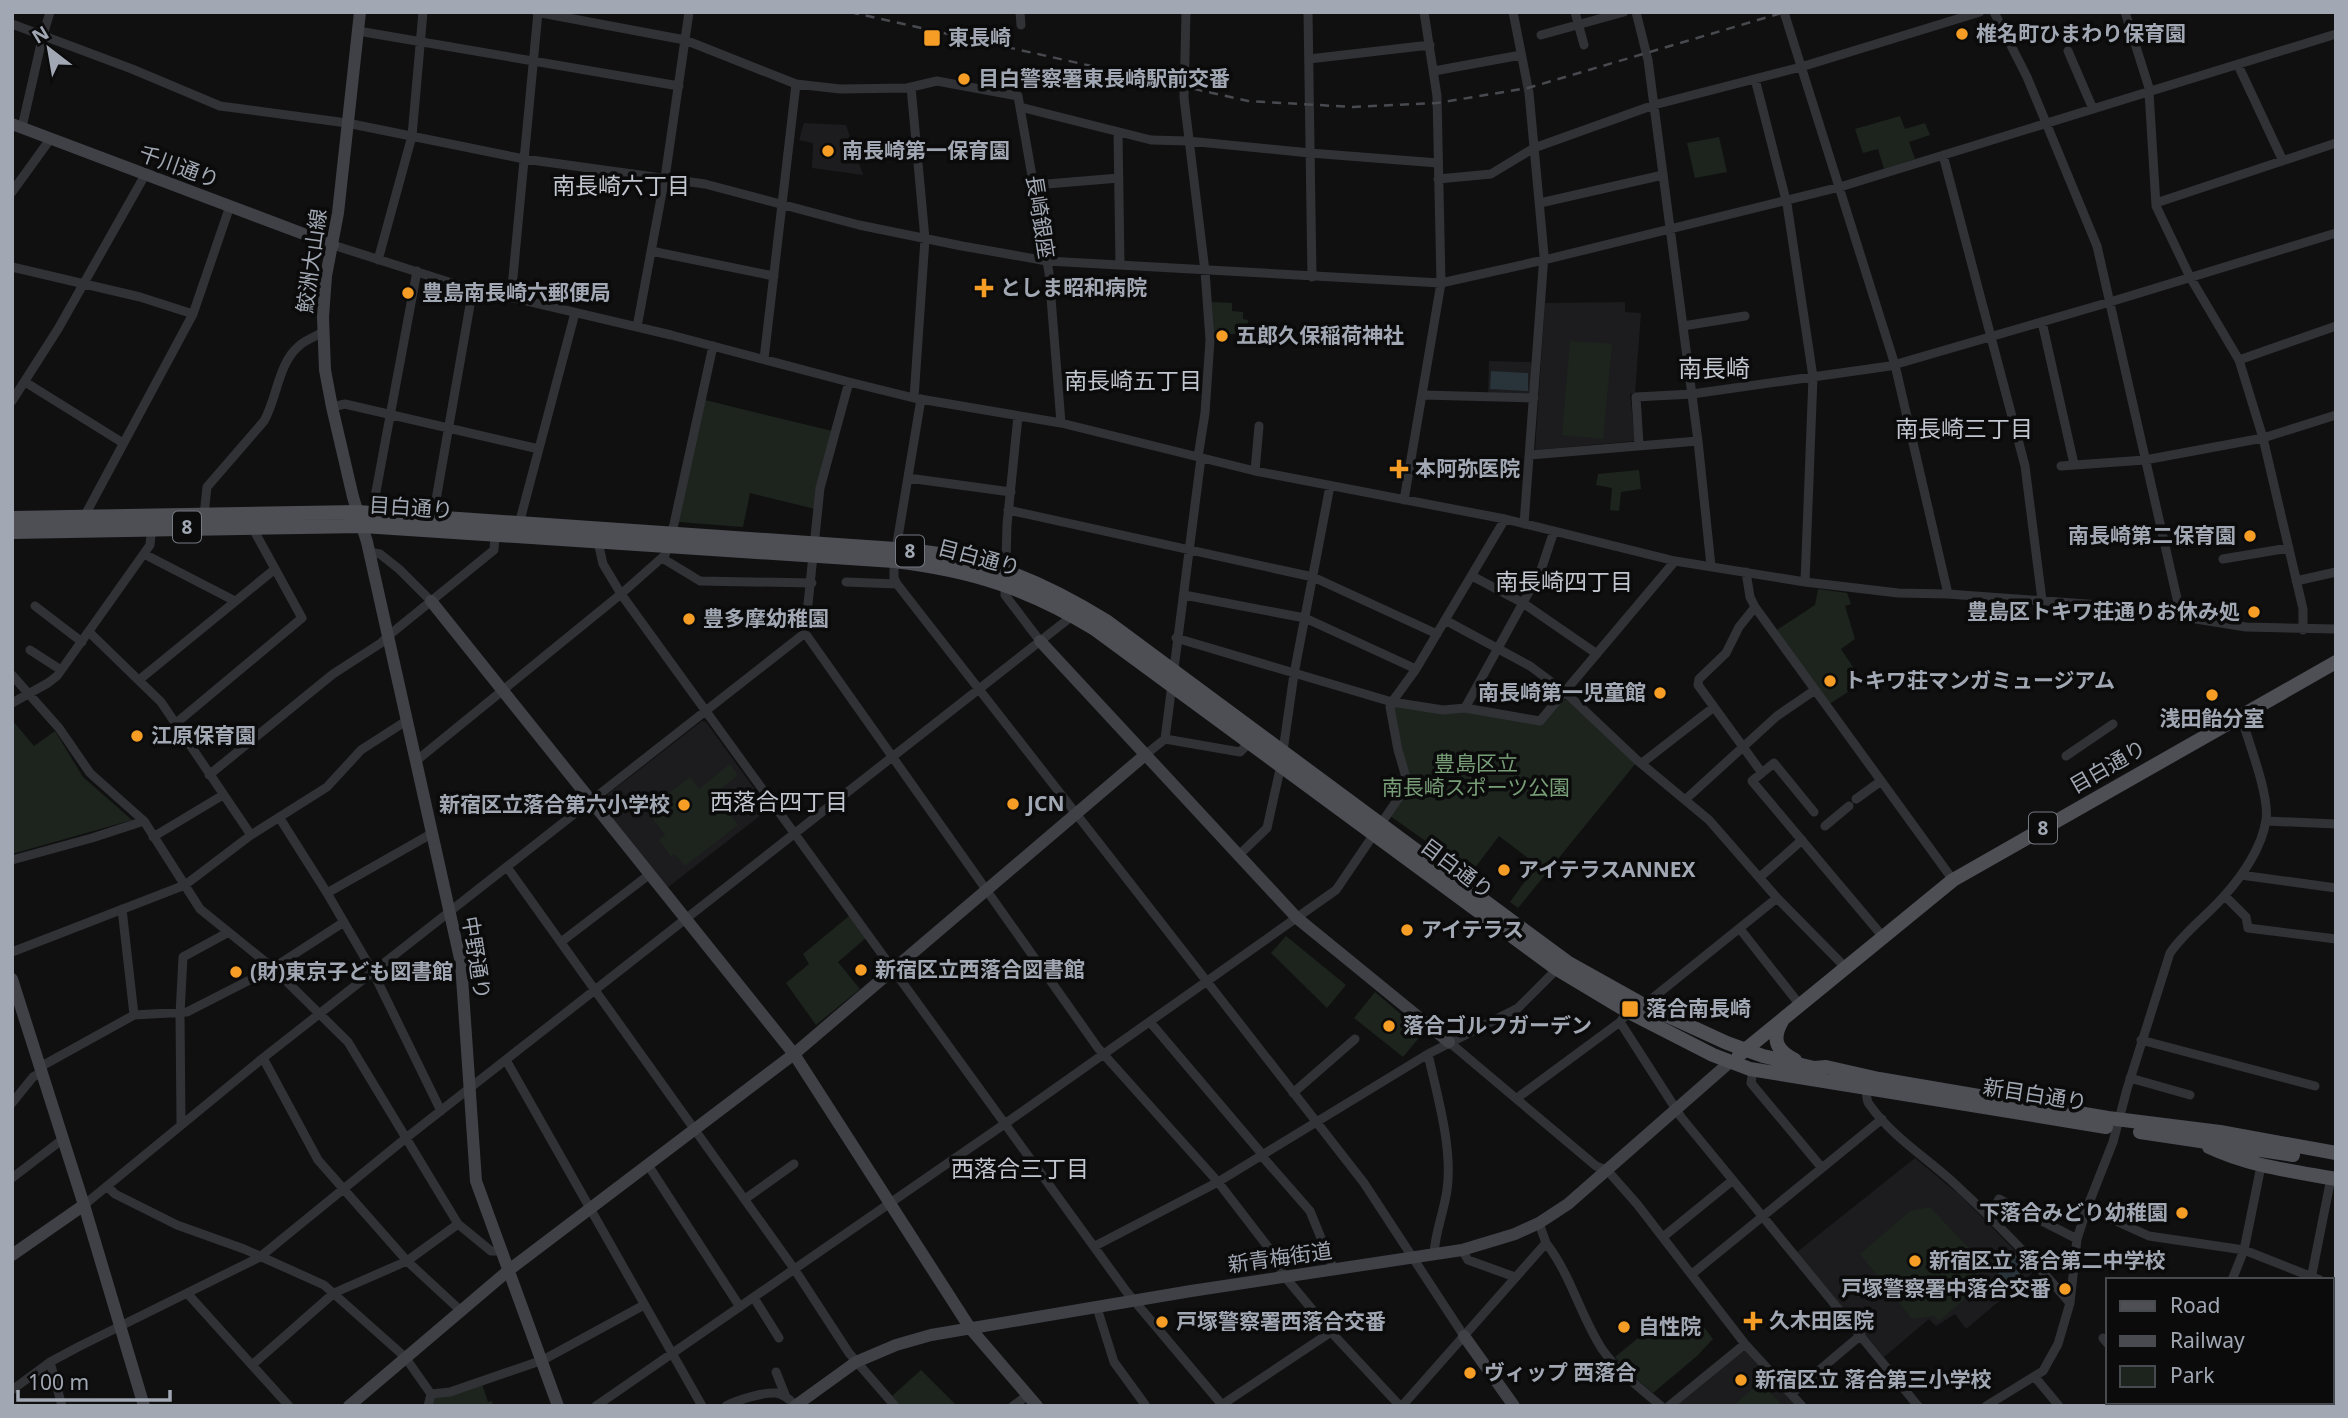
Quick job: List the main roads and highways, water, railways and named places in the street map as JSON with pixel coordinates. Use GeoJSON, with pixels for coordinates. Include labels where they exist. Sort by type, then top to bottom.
{"type":"FeatureCollection","features":[{"type":"Feature","properties":{"kind":"main road","name":"目白通り"},"geometry":{"type":"LineString","coordinates":[[12,532],[152,522],[204,515],[433,517],[519,524],[667,546]]}},
{"type":"Feature","properties":{"kind":"main road","name":"目白通り"},"geometry":{"type":"LineString","coordinates":[[12,518],[85,517],[252,527],[364,517],[495,535],[667,546],[895,555],[955,570],[1006,578],[1078,611],[1095,629],[1173,680],[1567,962],[1644,1005],[1745,1050]]}},
{"type":"Feature","properties":{"kind":"main road","name":"目白通り"},"geometry":{"type":"LineString","coordinates":[[1378,829],[1624,1017],[1730,1062],[1953,880],[2241,716],[2333,668]]}},
{"type":"Feature","properties":{"kind":"main road","name":"目白通り"},"geometry":{"type":"LineString","coordinates":[[1173,680],[1249,743],[1281,758]]}},
{"type":"Feature","properties":{"kind":"main road","name":"8"},"geometry":{"type":"LineString","coordinates":[[1785,1017],[1777,1033],[1779,1050],[1814,1068]]}},
{"type":"Feature","properties":{"kind":"main road","name":"新目白通り"},"geometry":{"type":"LineString","coordinates":[[1745,1050],[1814,1068],[1826,1067],[2194,1140],[2336,1163]]}},
{"type":"Feature","properties":{"kind":"main road","name":"新目白通り"},"geometry":{"type":"LineString","coordinates":[[1730,1062],[1753,1070],[1866,1089],[2118,1124],[2220,1132],[2336,1153]]}},
{"type":"Feature","properties":{"kind":"main road"},"geometry":{"type":"LineString","coordinates":[[2220,1132],[2246,1131],[2336,1145]]}},
{"type":"Feature","properties":{"kind":"main road"},"geometry":{"type":"LineString","coordinates":[[2194,1140],[2232,1158],[2261,1166],[2333,1178]]}},
{"type":"Feature","properties":{"kind":"railway"},"geometry":{"type":"LineString","coordinates":[[850,12],[1248,101],[1353,107],[1437,103],[1528,88],[1785,12]]}},
{"type":"Feature","properties":{"kind":"place","name":"椎名町ひまわり保育園"},"geometry":{"type":"Point","coordinates":[1962,34]}},
{"type":"Feature","properties":{"kind":"place","name":"東長崎"},"geometry":{"type":"Point","coordinates":[932,38]}},
{"type":"Feature","properties":{"kind":"place","name":"目白警察署東長崎駅前交番"},"geometry":{"type":"Point","coordinates":[964,79]}},
{"type":"Feature","properties":{"kind":"place","name":"南長崎第一保育園"},"geometry":{"type":"Point","coordinates":[828,151]}},
{"type":"Feature","properties":{"kind":"place","name":"としま昭和病院"},"geometry":{"type":"Point","coordinates":[984,288]}},
{"type":"Feature","properties":{"kind":"place","name":"豊島南長崎六郵便局"},"geometry":{"type":"Point","coordinates":[408,293]}},
{"type":"Feature","properties":{"kind":"place","name":"五郎久保稲荷神社"},"geometry":{"type":"Point","coordinates":[1222,336]}},
{"type":"Feature","properties":{"kind":"place","name":"本阿弥医院"},"geometry":{"type":"Point","coordinates":[1399,469]}},
{"type":"Feature","properties":{"kind":"place","name":"南長崎第二保育園"},"geometry":{"type":"Point","coordinates":[2250,536]}},
{"type":"Feature","properties":{"kind":"place","name":"豊島区トキワ荘通りお休み処"},"geometry":{"type":"Point","coordinates":[2254,612]}},
{"type":"Feature","properties":{"kind":"place","name":"豊多摩幼稚園"},"geometry":{"type":"Point","coordinates":[689,619]}},
{"type":"Feature","properties":{"kind":"place","name":"トキワ荘マンガミュージアム"},"geometry":{"type":"Point","coordinates":[1830,681]}},
{"type":"Feature","properties":{"kind":"place","name":"南長崎第一児童館"},"geometry":{"type":"Point","coordinates":[1660,693]}},
{"type":"Feature","properties":{"kind":"place","name":"浅田飴分室"},"geometry":{"type":"Point","coordinates":[2212,695]}},
{"type":"Feature","properties":{"kind":"place","name":"江原保育園"},"geometry":{"type":"Point","coordinates":[137,736]}},
{"type":"Feature","properties":{"kind":"place","name":"JCN"},"geometry":{"type":"Point","coordinates":[1013,804]}},
{"type":"Feature","properties":{"kind":"place","name":"新宿区立落合第六小学校"},"geometry":{"type":"Point","coordinates":[684,805]}},
{"type":"Feature","properties":{"kind":"place","name":"アイテラスANNEX"},"geometry":{"type":"Point","coordinates":[1504,870]}},
{"type":"Feature","properties":{"kind":"place","name":"アイテラス"},"geometry":{"type":"Point","coordinates":[1407,930]}},
{"type":"Feature","properties":{"kind":"place","name":"新宿区立西落合図書館"},"geometry":{"type":"Point","coordinates":[861,970]}},
{"type":"Feature","properties":{"kind":"place","name":"(財)東京子ども図書館"},"geometry":{"type":"Point","coordinates":[236,972]}},
{"type":"Feature","properties":{"kind":"place","name":"落合南長崎"},"geometry":{"type":"Point","coordinates":[1630,1009]}},
{"type":"Feature","properties":{"kind":"place","name":"落合ゴルフガーデン"},"geometry":{"type":"Point","coordinates":[1389,1026]}},
{"type":"Feature","properties":{"kind":"place","name":"下落合みどり幼稚園"},"geometry":{"type":"Point","coordinates":[2182,1213]}},
{"type":"Feature","properties":{"kind":"place","name":"新宿区立 落合第二中学校"},"geometry":{"type":"Point","coordinates":[1915,1261]}},
{"type":"Feature","properties":{"kind":"place","name":"戸塚警察署中落合交番"},"geometry":{"type":"Point","coordinates":[2065,1289]}},
{"type":"Feature","properties":{"kind":"place","name":"久木田医院"},"geometry":{"type":"Point","coordinates":[1753,1321]}},
{"type":"Feature","properties":{"kind":"place","name":"戸塚警察署西落合交番"},"geometry":{"type":"Point","coordinates":[1162,1322]}},
{"type":"Feature","properties":{"kind":"place","name":"自性院"},"geometry":{"type":"Point","coordinates":[1624,1327]}},
{"type":"Feature","properties":{"kind":"place","name":"ヴィップ 西落合"},"geometry":{"type":"Point","coordinates":[1470,1373]}},
{"type":"Feature","properties":{"kind":"place","name":"新宿区立 落合第三小学校"},"geometry":{"type":"Point","coordinates":[1741,1380]}},
{"type":"Feature","properties":{"kind":"district","name":"南長崎六丁目"},"geometry":{"type":"Point","coordinates":[621,186]}},
{"type":"Feature","properties":{"kind":"district","name":"南長崎"},"geometry":{"type":"Point","coordinates":[1714,369]}},
{"type":"Feature","properties":{"kind":"district","name":"南長崎五丁目"},"geometry":{"type":"Point","coordinates":[1133,381]}},
{"type":"Feature","properties":{"kind":"district","name":"南長崎三丁目"},"geometry":{"type":"Point","coordinates":[1964,429]}},
{"type":"Feature","properties":{"kind":"district","name":"南長崎四丁目"},"geometry":{"type":"Point","coordinates":[1564,582]}},
{"type":"Feature","properties":{"kind":"district","name":"西落合四丁目"},"geometry":{"type":"Point","coordinates":[779,802]}},
{"type":"Feature","properties":{"kind":"district","name":"西落合三丁目"},"geometry":{"type":"Point","coordinates":[1020,1169]}},
{"type":"Feature","properties":{"kind":"park label","name":"豊島区立 南長崎スポーツ公園"},"geometry":{"type":"Point","coordinates":[1476,776]}}]}
